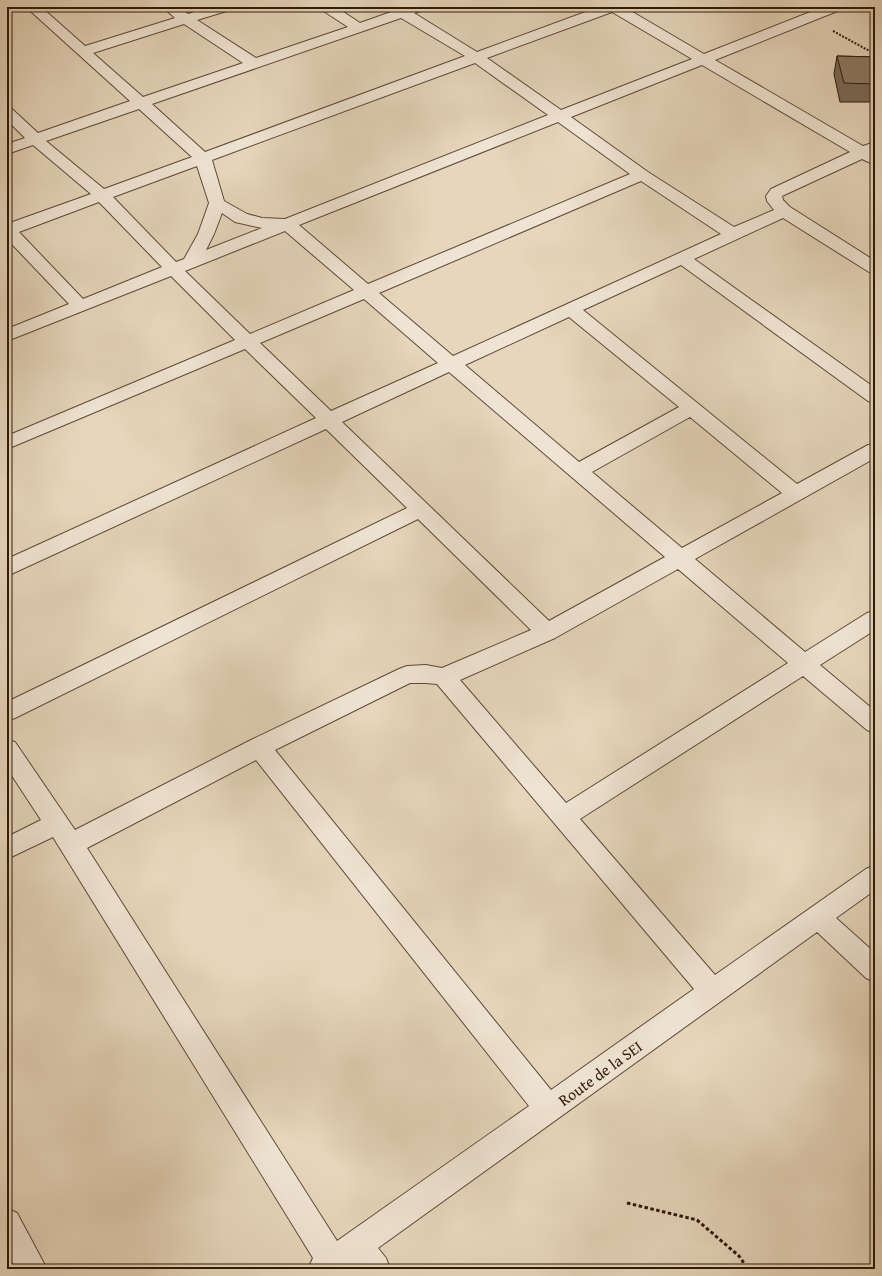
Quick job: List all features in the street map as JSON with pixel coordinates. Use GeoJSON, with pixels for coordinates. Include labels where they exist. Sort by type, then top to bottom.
{"type":"FeatureCollection","features":[{"type":"Feature","properties":{"kind":"street"},"geometry":{"type":"LineString","coordinates":[[33,7],[202,158],[218,203],[241,218],[262,223],[287,224],[875,724]]}},
{"type":"Feature","properties":{"kind":"street"},"geometry":{"type":"LineString","coordinates":[[170,7],[255,64]]}},
{"type":"Feature","properties":{"kind":"street"},"geometry":{"type":"LineString","coordinates":[[83,51],[225,7]]}},
{"type":"Feature","properties":{"kind":"street"},"geometry":{"type":"LineString","coordinates":[[327,7],[359,28]]}},
{"type":"Feature","properties":{"kind":"street"},"geometry":{"type":"LineString","coordinates":[[7,149],[419,7]]}},
{"type":"Feature","properties":{"kind":"street"},"geometry":{"type":"LineString","coordinates":[[80,306],[7,229],[613,7],[702,59],[871,153]]}},
{"type":"Feature","properties":{"kind":"street"},"geometry":{"type":"LineString","coordinates":[[7,334],[559,117],[821,11]]}},
{"type":"Feature","properties":{"kind":"street"},"geometry":{"type":"LineString","coordinates":[[402,13],[476,57],[642,175],[733,234]]}},
{"type":"Feature","properties":{"kind":"street"},"geometry":{"type":"LineString","coordinates":[[7,112],[35,139],[102,195],[173,269],[547,632]]}},
{"type":"Feature","properties":{"kind":"street"},"geometry":{"type":"LineString","coordinates":[[871,153],[777,192],[774,196],[775,201],[784,211],[875,268]]}},
{"type":"Feature","properties":{"kind":"street"},"geometry":{"type":"LineString","coordinates":[[7,444],[642,175]]}},
{"type":"Feature","properties":{"kind":"street"},"geometry":{"type":"LineString","coordinates":[[191,262],[206,234],[218,203]]}},
{"type":"Feature","properties":{"kind":"street"},"geometry":{"type":"LineString","coordinates":[[7,568],[784,211]]}},
{"type":"Feature","properties":{"kind":"street"},"geometry":{"type":"LineString","coordinates":[[682,258],[875,397]]}},
{"type":"Feature","properties":{"kind":"street"},"geometry":{"type":"LineString","coordinates":[[571,309],[796,494]]}},
{"type":"Feature","properties":{"kind":"street"},"geometry":{"type":"LineString","coordinates":[[578,471],[692,408]]}},
{"type":"Feature","properties":{"kind":"street"},"geometry":{"type":"LineString","coordinates":[[71,844],[259,747],[408,674],[426,674],[444,677],[547,632],[875,450]]}},
{"type":"Feature","properties":{"kind":"street"},"geometry":{"type":"LineString","coordinates":[[7,712],[421,509]]}},
{"type":"Feature","properties":{"kind":"street"},"geometry":{"type":"LineString","coordinates":[[564,816],[803,663],[875,619]]}},
{"type":"Feature","properties":{"kind":"street"},"geometry":{"type":"LineString","coordinates":[[444,677],[713,992]]}},
{"type":"Feature","properties":{"kind":"street"},"geometry":{"type":"LineString","coordinates":[[259,747],[549,1109]]}},
{"type":"Feature","properties":{"kind":"street"},"geometry":{"type":"LineString","coordinates":[[7,749],[71,844],[328,1265]]}},
{"type":"Feature","properties":{"kind":"street"},"geometry":{"type":"LineString","coordinates":[[7,849],[57,822]]}},
{"type":"Feature","properties":{"kind":"street","name":"Route de la SEI"},"geometry":{"type":"LineString","coordinates":[[328,1265],[875,876]]}},
{"type":"Feature","properties":{"kind":"street"},"geometry":{"type":"LineString","coordinates":[[818,917],[875,970]]}},
{"type":"Feature","properties":{"kind":"street"},"geometry":{"type":"LineString","coordinates":[[7,1223],[32,1269]]}},
{"type":"Feature","properties":{"kind":"street"},"geometry":{"type":"LineString","coordinates":[[357,1244],[375,1269]]}},
{"type":"Feature","properties":{"kind":"path"},"geometry":{"type":"LineString","coordinates":[[821,11],[875,54]]}},
{"type":"Feature","properties":{"kind":"path"},"geometry":{"type":"LineString","coordinates":[[627,1203],[697,1220],[738,1256],[748,1269]]}},
{"type":"Feature","properties":{"kind":"building"},"geometry":{"type":"Polygon","coordinates":[[[837,56],[875,57],[875,84],[844,83],[837,56]]]}}]}
